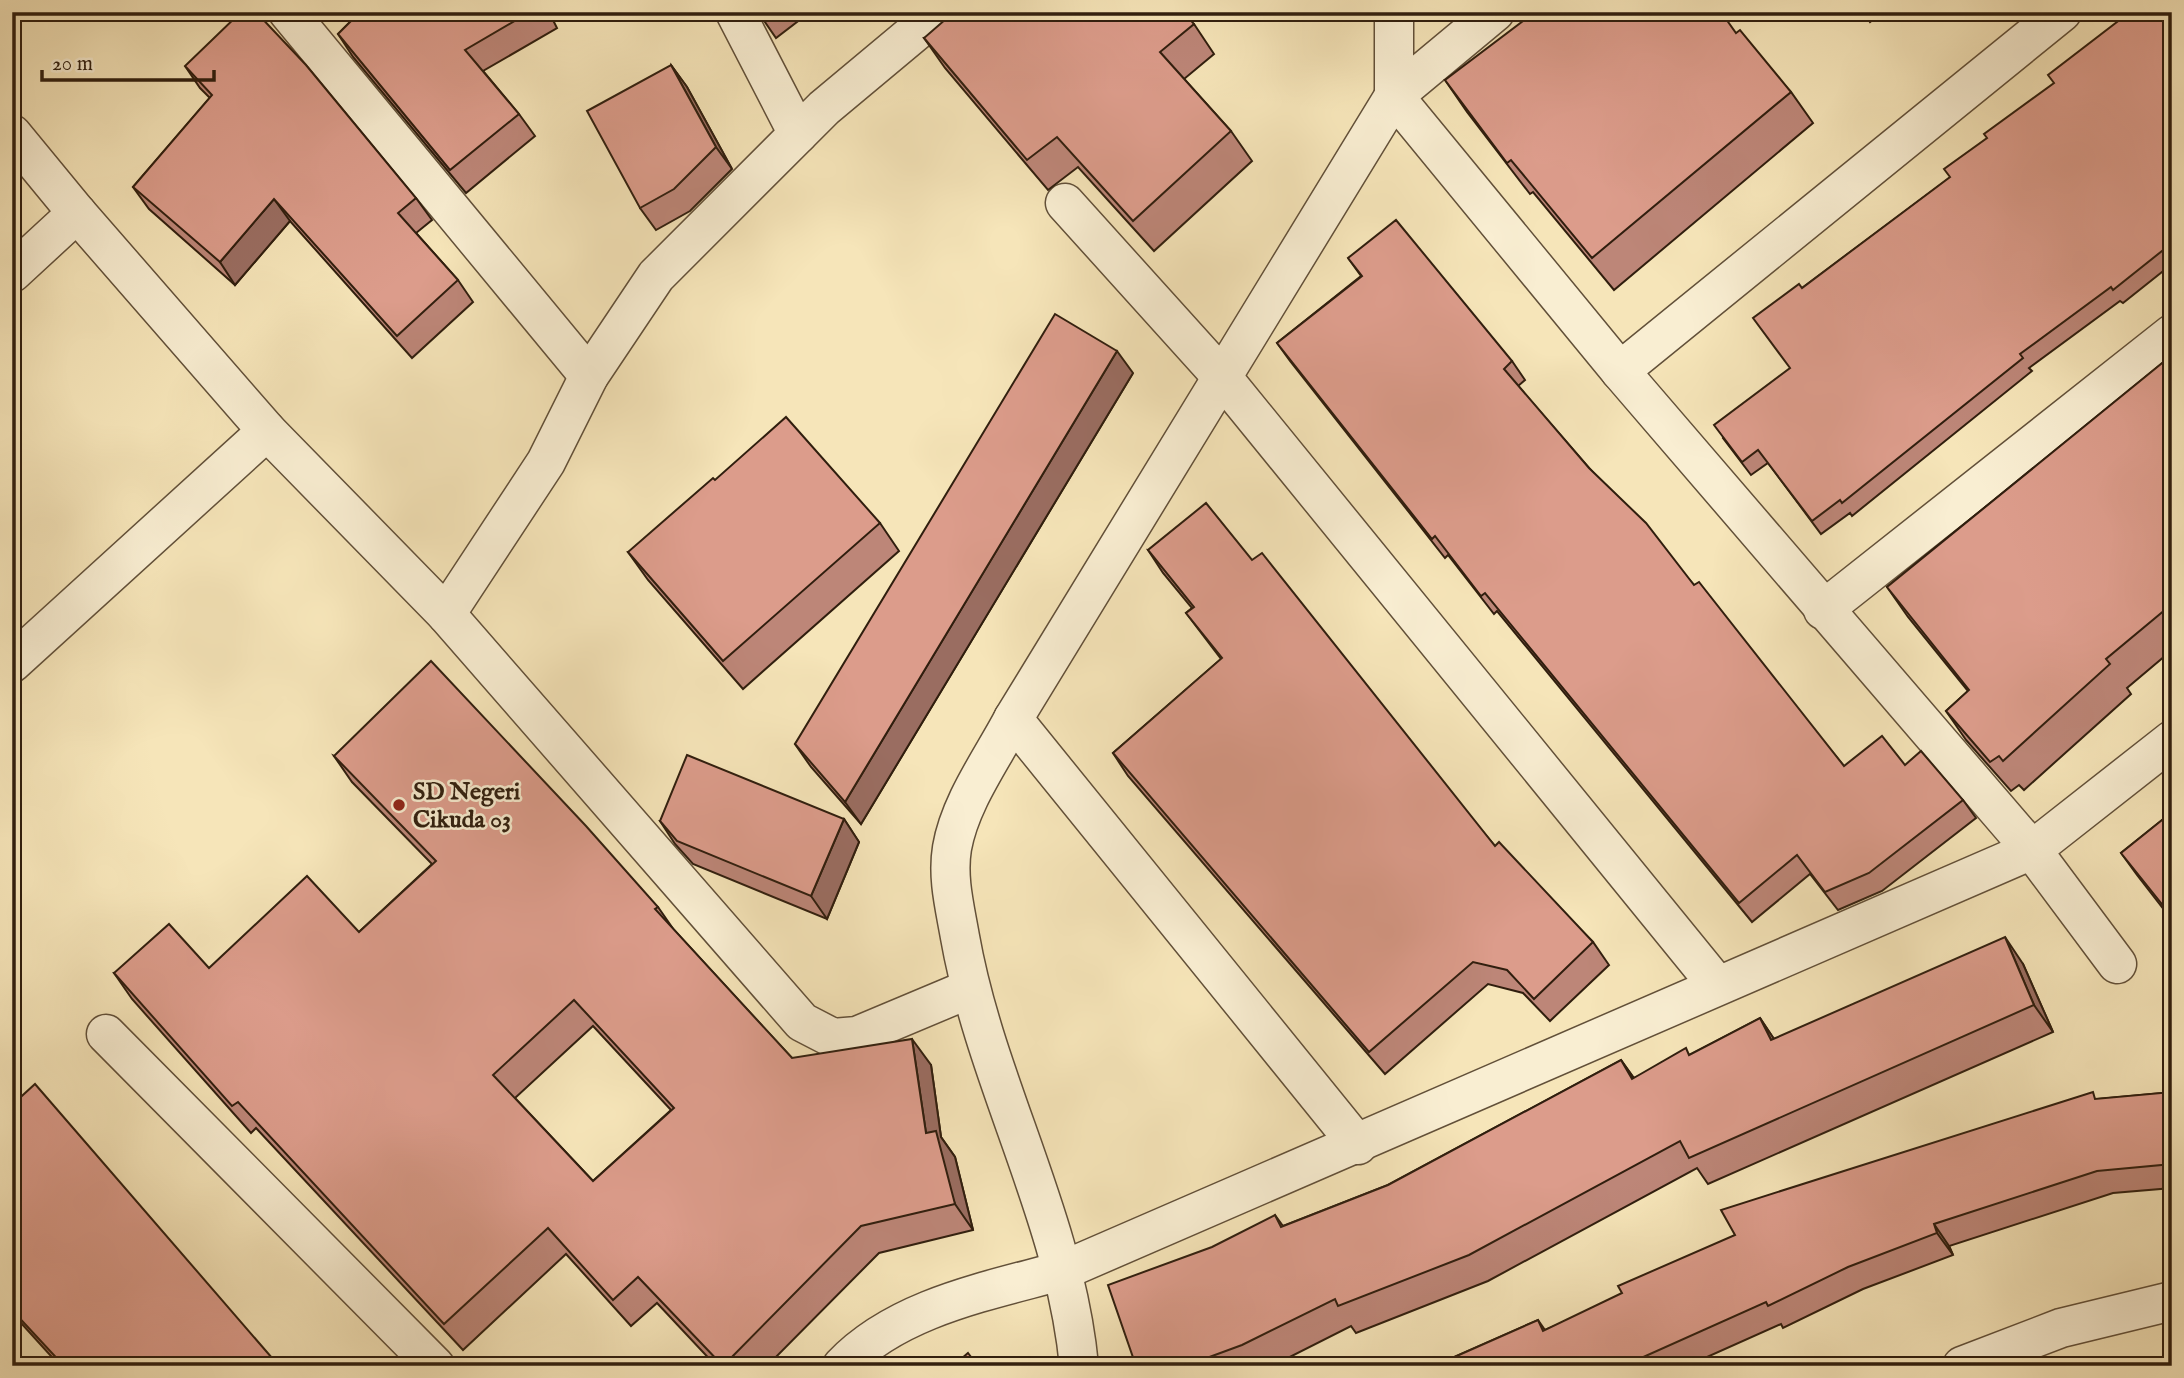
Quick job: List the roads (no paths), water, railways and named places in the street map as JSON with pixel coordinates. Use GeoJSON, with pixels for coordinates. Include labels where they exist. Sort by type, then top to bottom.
{"type":"FeatureCollection","features":[{"type":"Feature","properties":{"kind":"street"},"geometry":{"type":"LineString","coordinates":[[288,12],[589,376]]}},
{"type":"Feature","properties":{"kind":"street"},"geometry":{"type":"LineString","coordinates":[[734,12],[798,134]]}},
{"type":"Feature","properties":{"kind":"street"},"geometry":{"type":"LineString","coordinates":[[446,614],[546,462],[589,376],[656,276],[824,108],[939,12]]}},
{"type":"Feature","properties":{"kind":"street"},"geometry":{"type":"LineString","coordinates":[[1394,12],[1394,96],[1620,371],[2032,850],[2117,964]]}},
{"type":"Feature","properties":{"kind":"street"},"geometry":{"type":"LineString","coordinates":[[1079,1366],[1064,1270],[969,989],[950,880],[952,848],[960,817],[1013,719],[1394,96],[1495,12]]}},
{"type":"Feature","properties":{"kind":"street"},"geometry":{"type":"LineString","coordinates":[[1620,371],[2062,12]]}},
{"type":"Feature","properties":{"kind":"street"},"geometry":{"type":"LineString","coordinates":[[12,134],[77,214],[267,431],[446,614],[802,1022],[833,1038],[857,1036],[969,989]]}},
{"type":"Feature","properties":{"kind":"street"},"geometry":{"type":"LineString","coordinates":[[1065,203],[1222,377],[1717,985]]}},
{"type":"Feature","properties":{"kind":"street"},"geometry":{"type":"LineString","coordinates":[[12,273],[77,214]]}},
{"type":"Feature","properties":{"kind":"street"},"geometry":{"type":"LineString","coordinates":[[1823,610],[2172,334]]}},
{"type":"Feature","properties":{"kind":"street"},"geometry":{"type":"LineString","coordinates":[[12,663],[267,431]]}},
{"type":"Feature","properties":{"kind":"street"},"geometry":{"type":"LineString","coordinates":[[1013,719],[1358,1145]]}},
{"type":"Feature","properties":{"kind":"street"},"geometry":{"type":"LineString","coordinates":[[842,1366],[856,1352],[900,1323],[959,1300],[1064,1270],[1358,1145],[1717,985],[2032,850],[2172,740]]}},
{"type":"Feature","properties":{"kind":"street"},"geometry":{"type":"LineString","coordinates":[[106,1034],[435,1366]]}},
{"type":"Feature","properties":{"kind":"street"},"geometry":{"type":"LineString","coordinates":[[1962,1366],[2061,1328],[2172,1301]]}},
{"type":"Feature","properties":{"kind":"place","name":"SD Negeri Cikuda 03"},"geometry":{"type":"Point","coordinates":[399,805]}}]}
